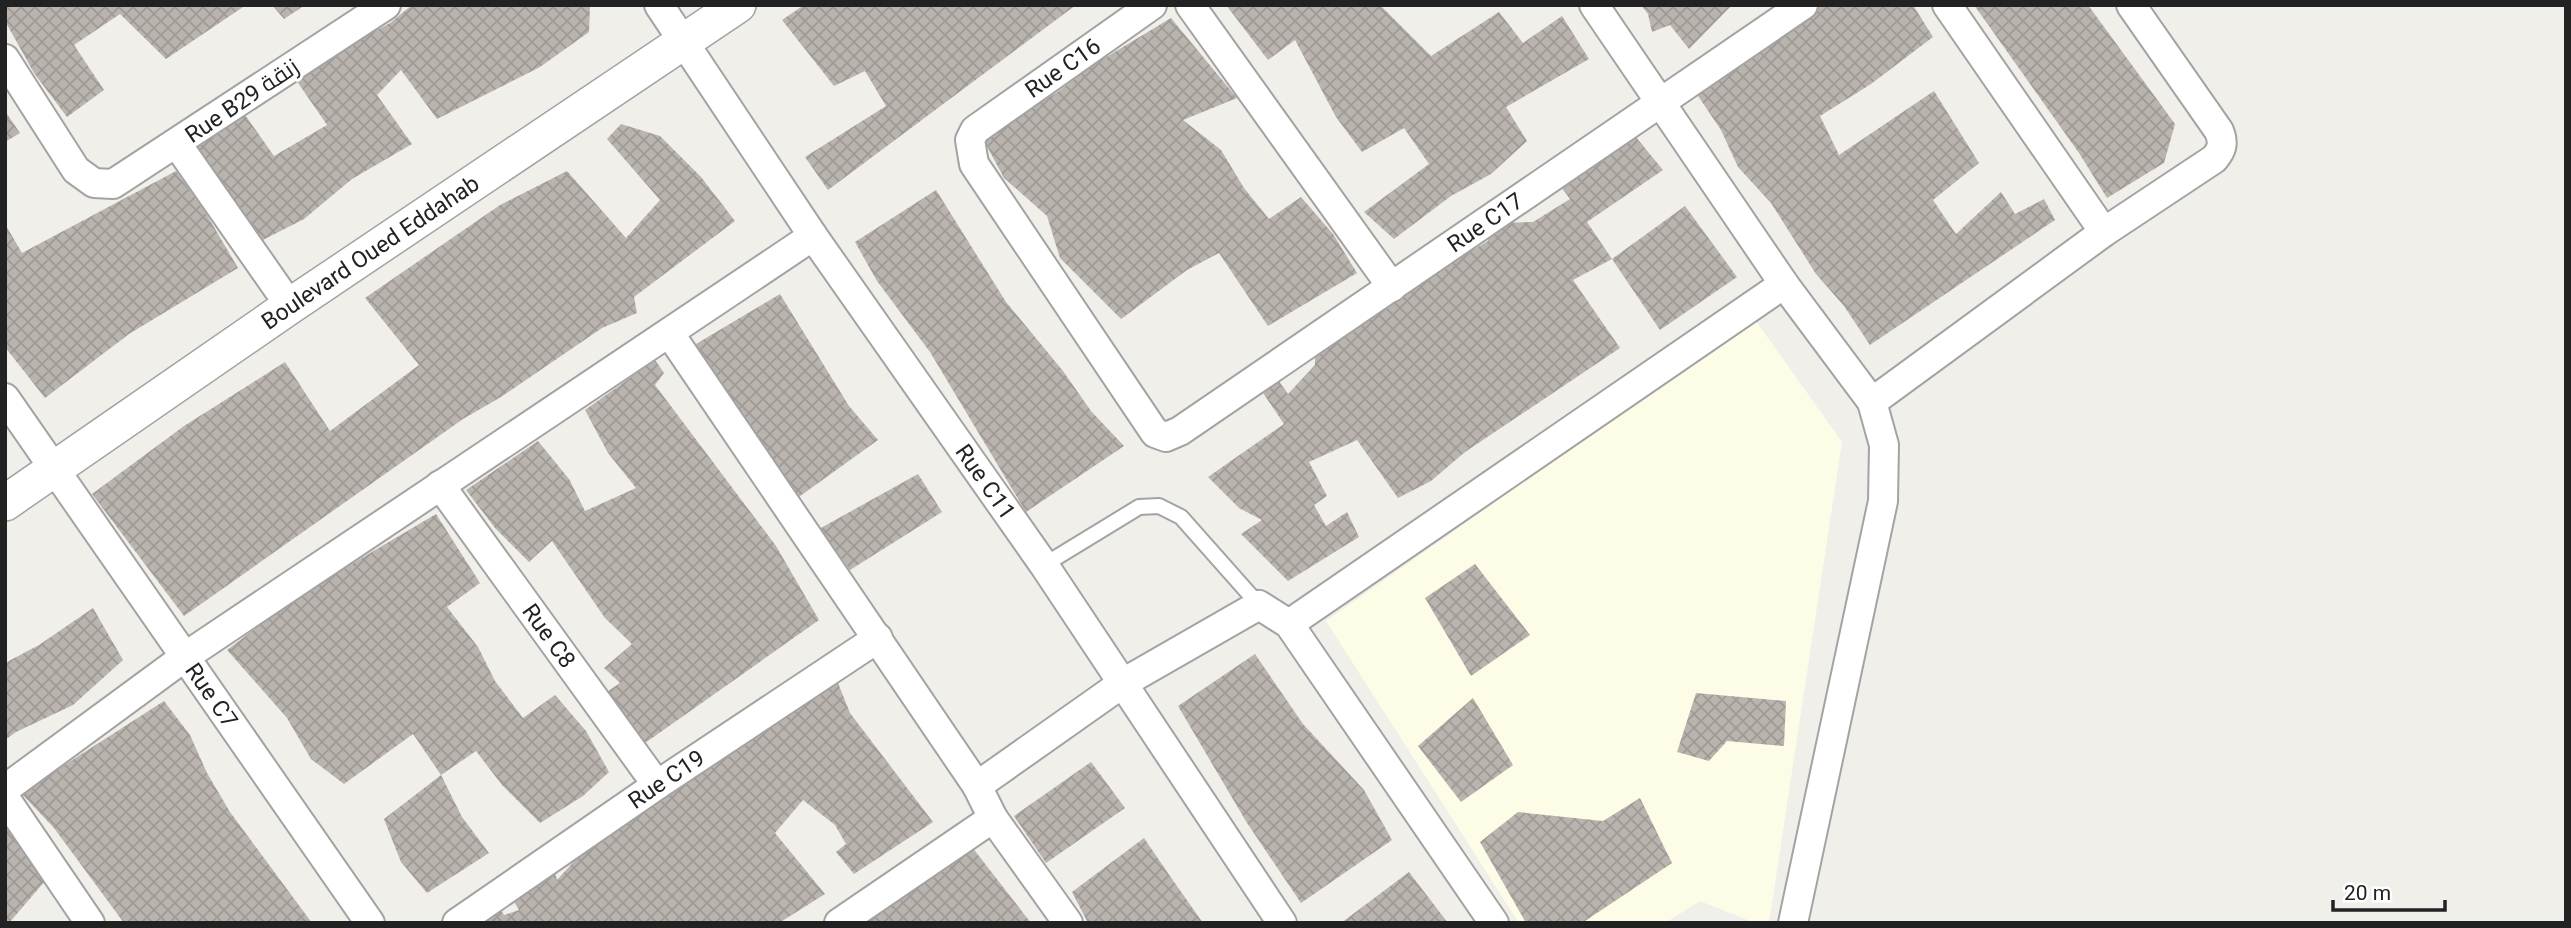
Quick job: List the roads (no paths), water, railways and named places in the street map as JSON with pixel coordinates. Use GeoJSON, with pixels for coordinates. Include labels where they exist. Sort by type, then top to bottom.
{"type":"FeatureCollection","features":[{"type":"Feature","properties":{"kind":"street","name":"Rue B29 زنقة"},"geometry":{"type":"LineString","coordinates":[[5,59],[76,170],[94,183],[113,184],[386,5]]}},
{"type":"Feature","properties":{"kind":"street","name":"Rue C11"},"geometry":{"type":"LineString","coordinates":[[659,5],[813,236],[1044,565],[1282,923]]}},
{"type":"Feature","properties":{"kind":"street","name":"Boulevard Oued Eddahab"},"geometry":{"type":"LineString","coordinates":[[5,503],[290,306],[738,5]]}},
{"type":"Feature","properties":{"kind":"street","name":"Rue C16"},"geometry":{"type":"LineString","coordinates":[[1152,5],[975,130],[970,140],[974,164],[1155,433],[1166,437]]}},
{"type":"Feature","properties":{"kind":"street"},"geometry":{"type":"LineString","coordinates":[[1190,5],[1392,287]]}},
{"type":"Feature","properties":{"kind":"street"},"geometry":{"type":"LineString","coordinates":[[1594,5],[1784,284],[1872,402],[1884,445],[1884,501],[1793,923]]}},
{"type":"Feature","properties":{"kind":"street","name":"Rue C17"},"geometry":{"type":"LineString","coordinates":[[1166,437],[1180,431],[1803,5]]}},
{"type":"Feature","properties":{"kind":"street"},"geometry":{"type":"LineString","coordinates":[[1947,5],[2104,232]]}},
{"type":"Feature","properties":{"kind":"street"},"geometry":{"type":"LineString","coordinates":[[1872,402],[2104,232],[2214,159],[2222,145],[2219,131],[2131,5]]}},
{"type":"Feature","properties":{"kind":"street"},"geometry":{"type":"LineString","coordinates":[[177,144],[290,306]]}},
{"type":"Feature","properties":{"kind":"street"},"geometry":{"type":"LineString","coordinates":[[5,789],[186,656],[813,236]]}},
{"type":"Feature","properties":{"kind":"street"},"geometry":{"type":"LineString","coordinates":[[1289,624],[1784,284]]}},
{"type":"Feature","properties":{"kind":"street"},"geometry":{"type":"LineString","coordinates":[[670,334],[977,786],[993,818],[1068,923]]}},
{"type":"Feature","properties":{"kind":"street","name":"Rue C7"},"geometry":{"type":"LineString","coordinates":[[5,398],[370,923]]}},
{"type":"Feature","properties":{"kind":"street","name":"Rue C8"},"geometry":{"type":"LineString","coordinates":[[440,485],[657,785]]}},
{"type":"Feature","properties":{"kind":"street"},"geometry":{"type":"LineString","coordinates":[[977,786],[1123,683],[1259,605],[1289,624],[1494,923]]}},
{"type":"Feature","properties":{"kind":"street","name":"Rue C19"},"geometry":{"type":"LineString","coordinates":[[457,923],[657,785],[878,638]]}},
{"type":"Feature","properties":{"kind":"street"},"geometry":{"type":"LineString","coordinates":[[5,798],[90,923]]}},
{"type":"Feature","properties":{"kind":"street"},"geometry":{"type":"LineString","coordinates":[[839,923],[993,818]]}},
{"type":"Feature","properties":{"kind":"lane"},"geometry":{"type":"LineString","coordinates":[[1044,565],[1139,507],[1158,506],[1181,517],[1259,605]]}}]}
